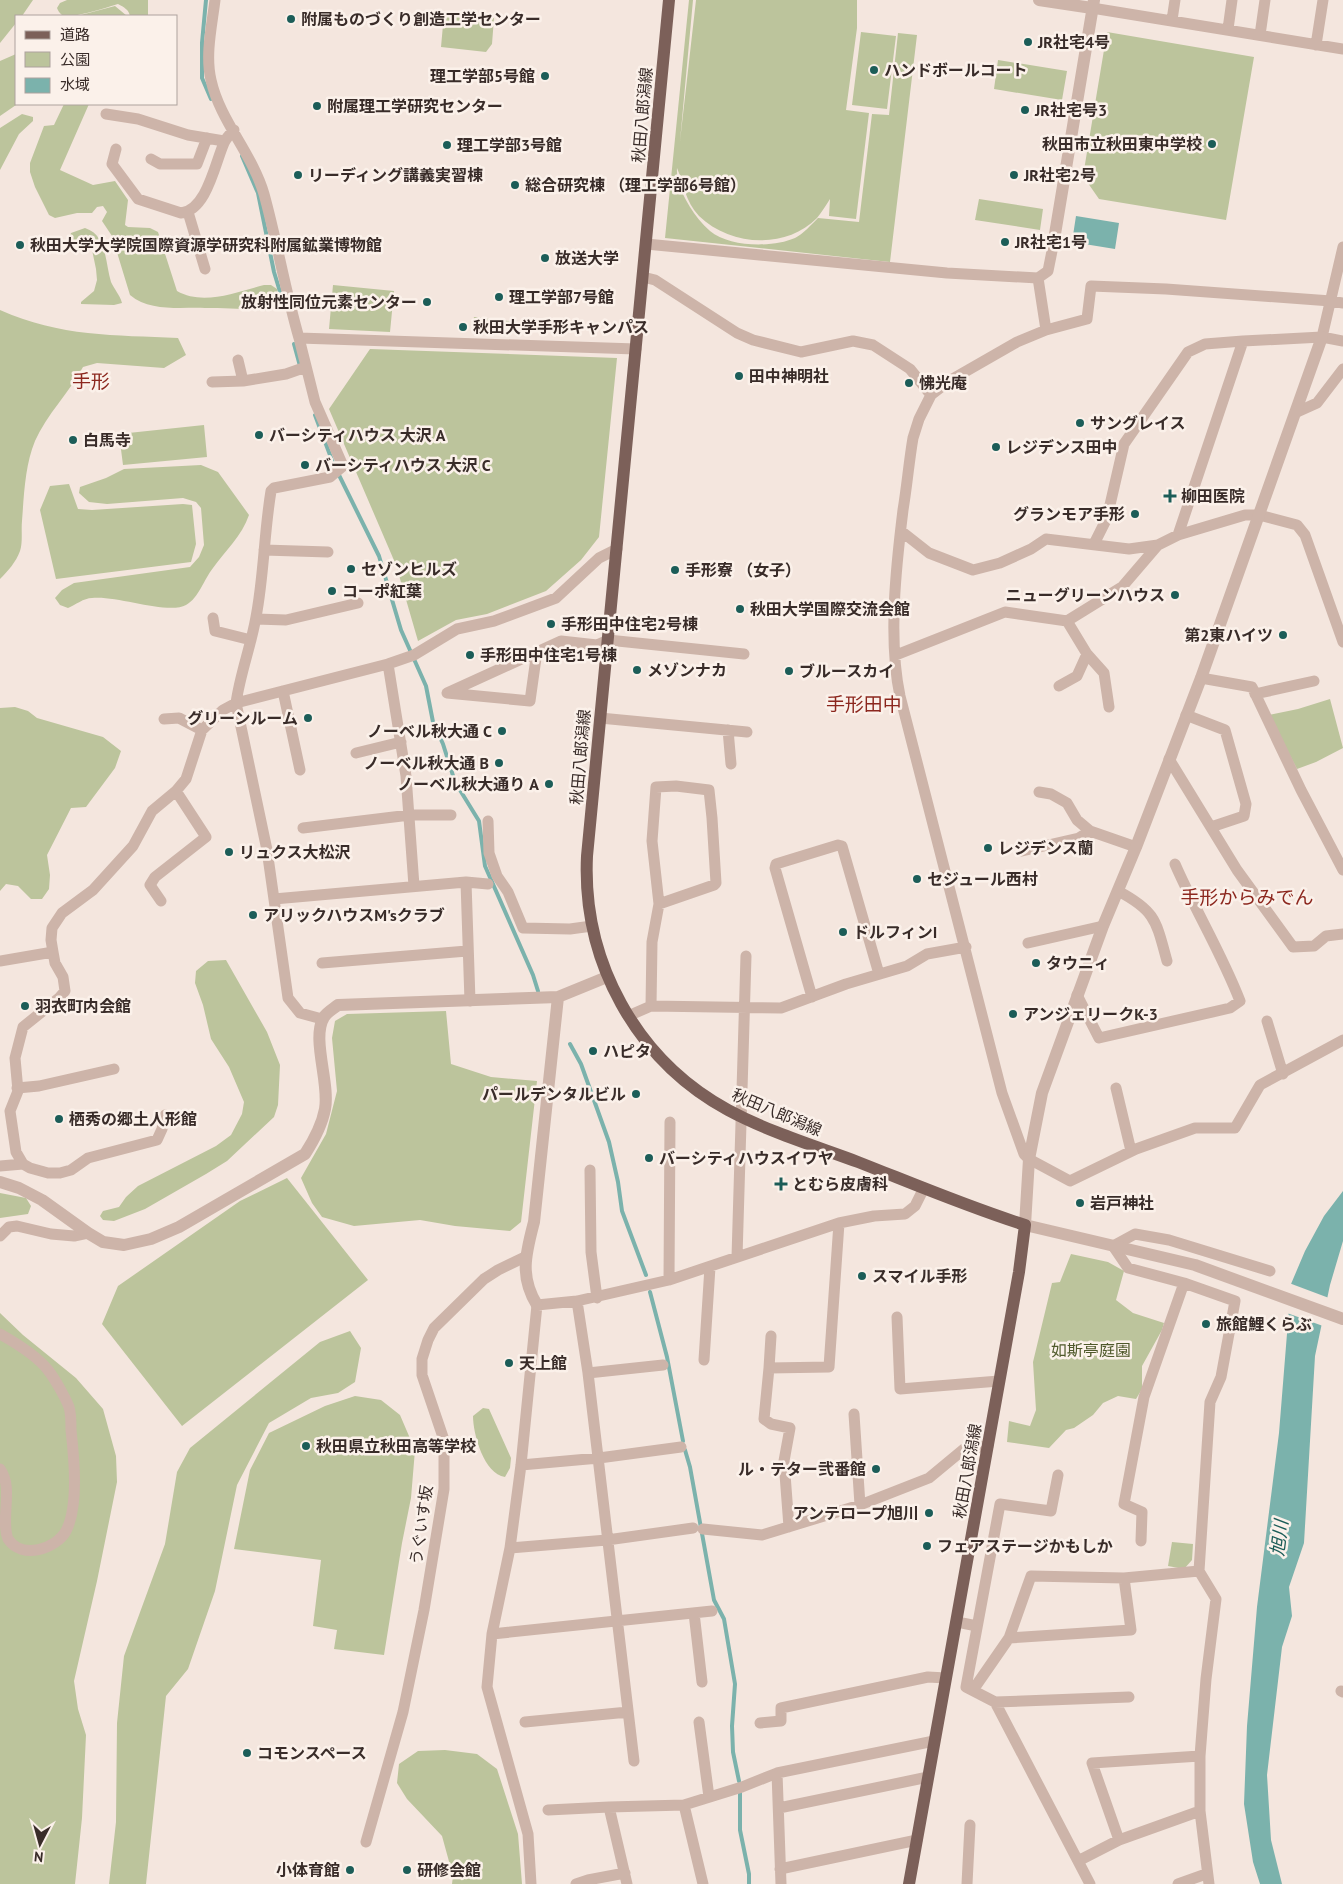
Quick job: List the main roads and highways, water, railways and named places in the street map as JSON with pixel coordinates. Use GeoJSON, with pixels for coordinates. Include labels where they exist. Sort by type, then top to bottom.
{"type":"FeatureCollection","features":[{"type":"Feature","properties":{"kind":"main road","name":"秋田八郎潟線"},"geometry":{"type":"LineString","coordinates":[[668,0],[586,873],[592,926],[608,977],[628,1016],[647,1043],[672,1070],[699,1092],[740,1116],[924,1188],[1025,1225],[1019,1272],[909,1884]]}},
{"type":"Feature","properties":{"kind":"water"},"geometry":{"type":"Polygon","coordinates":[[[1076,216],[1119,223],[1115,249],[1072,242],[1076,216]]]}},
{"type":"Feature","properties":{"kind":"water","name":"旭川"},"geometry":{"type":"Polygon","coordinates":[[[1343,1191],[1343,1241],[1330,1285],[1315,1356],[1304,1543],[1289,1587],[1292,1616],[1282,1647],[1267,1775],[1271,1840],[1282,1884],[1260,1884],[1253,1862],[1244,1804],[1247,1726],[1257,1607],[1279,1433],[1291,1284],[1305,1251],[1324,1216],[1343,1191]]]}},
{"type":"Feature","properties":{"kind":"waterway"},"geometry":{"type":"LineString","coordinates":[[206,0],[202,43],[202,78],[211,99]]}},
{"type":"Feature","properties":{"kind":"waterway"},"geometry":{"type":"LineString","coordinates":[[242,156],[258,193],[274,272],[284,305]]}},
{"type":"Feature","properties":{"kind":"waterway"},"geometry":{"type":"LineString","coordinates":[[294,344],[300,366]]}},
{"type":"Feature","properties":{"kind":"waterway"},"geometry":{"type":"LineString","coordinates":[[315,415],[333,463],[379,556],[401,630],[426,686],[433,722],[443,744],[455,782],[479,821],[485,866],[533,975],[538,991]]}},
{"type":"Feature","properties":{"kind":"waterway"},"geometry":{"type":"LineString","coordinates":[[570,1044],[581,1064],[609,1142],[622,1211],[646,1275]]}},
{"type":"Feature","properties":{"kind":"waterway"},"geometry":{"type":"LineString","coordinates":[[650,1292],[667,1357],[683,1441]]}},
{"type":"Feature","properties":{"kind":"waterway"},"geometry":{"type":"LineString","coordinates":[[685,1450],[690,1467],[714,1600],[724,1619],[735,1684],[732,1726],[733,1752],[739,1781]]}},
{"type":"Feature","properties":{"kind":"waterway"},"geometry":{"type":"LineString","coordinates":[[740,1793],[740,1830],[749,1874],[749,1884]]}},
{"type":"Feature","properties":{"kind":"place","name":"附属ものづくり創造工学センター"},"geometry":{"type":"Point","coordinates":[291,19]}},
{"type":"Feature","properties":{"kind":"place","name":"JR社宅4号"},"geometry":{"type":"Point","coordinates":[1028,42]}},
{"type":"Feature","properties":{"kind":"place","name":"ハンドボールコート"},"geometry":{"type":"Point","coordinates":[874,70]}},
{"type":"Feature","properties":{"kind":"place","name":"理工学部5号館"},"geometry":{"type":"Point","coordinates":[545,76]}},
{"type":"Feature","properties":{"kind":"place","name":"附属理工学研究センター"},"geometry":{"type":"Point","coordinates":[317,106]}},
{"type":"Feature","properties":{"kind":"place","name":"JR社宅号3"},"geometry":{"type":"Point","coordinates":[1025,110]}},
{"type":"Feature","properties":{"kind":"place","name":"秋田市立秋田東中学校"},"geometry":{"type":"Point","coordinates":[1212,144]}},
{"type":"Feature","properties":{"kind":"place","name":"理工学部3号館"},"geometry":{"type":"Point","coordinates":[447,145]}},
{"type":"Feature","properties":{"kind":"place","name":"リーディング講義実習棟"},"geometry":{"type":"Point","coordinates":[298,175]}},
{"type":"Feature","properties":{"kind":"place","name":"JR社宅2号"},"geometry":{"type":"Point","coordinates":[1014,175]}},
{"type":"Feature","properties":{"kind":"place","name":"総合研究棟 （理工学部6号館）"},"geometry":{"type":"Point","coordinates":[515,185]}},
{"type":"Feature","properties":{"kind":"place","name":"JR社宅1号"},"geometry":{"type":"Point","coordinates":[1005,242]}},
{"type":"Feature","properties":{"kind":"place","name":"秋田大学大学院国際資源学研究科附属鉱業博物館"},"geometry":{"type":"Point","coordinates":[20,245]}},
{"type":"Feature","properties":{"kind":"place","name":"放送大学"},"geometry":{"type":"Point","coordinates":[545,258]}},
{"type":"Feature","properties":{"kind":"place","name":"理工学部7号館"},"geometry":{"type":"Point","coordinates":[499,297]}},
{"type":"Feature","properties":{"kind":"place","name":"放射性同位元素センター"},"geometry":{"type":"Point","coordinates":[427,302]}},
{"type":"Feature","properties":{"kind":"place","name":"秋田大学手形キャンパス"},"geometry":{"type":"Point","coordinates":[463,327]}},
{"type":"Feature","properties":{"kind":"place","name":"田中神明社"},"geometry":{"type":"Point","coordinates":[739,376]}},
{"type":"Feature","properties":{"kind":"place","name":"怫光庵"},"geometry":{"type":"Point","coordinates":[909,383]}},
{"type":"Feature","properties":{"kind":"place","name":"サングレイス"},"geometry":{"type":"Point","coordinates":[1080,423]}},
{"type":"Feature","properties":{"kind":"place","name":"バーシティハウス 大沢 A"},"geometry":{"type":"Point","coordinates":[259,435]}},
{"type":"Feature","properties":{"kind":"place","name":"白馬寺"},"geometry":{"type":"Point","coordinates":[73,440]}},
{"type":"Feature","properties":{"kind":"place","name":"レジデンス田中"},"geometry":{"type":"Point","coordinates":[996,447]}},
{"type":"Feature","properties":{"kind":"place","name":"バーシティハウス 大沢 C"},"geometry":{"type":"Point","coordinates":[305,465]}},
{"type":"Feature","properties":{"kind":"place","name":"柳田医院"},"geometry":{"type":"Point","coordinates":[1170,496]}},
{"type":"Feature","properties":{"kind":"place","name":"グランモア手形"},"geometry":{"type":"Point","coordinates":[1135,514]}},
{"type":"Feature","properties":{"kind":"place","name":"セゾンヒルズ"},"geometry":{"type":"Point","coordinates":[351,569]}},
{"type":"Feature","properties":{"kind":"place","name":"手形寮 （女子）"},"geometry":{"type":"Point","coordinates":[675,570]}},
{"type":"Feature","properties":{"kind":"place","name":"コーポ紅葉"},"geometry":{"type":"Point","coordinates":[332,591]}},
{"type":"Feature","properties":{"kind":"place","name":"ニューグリーンハウス"},"geometry":{"type":"Point","coordinates":[1175,595]}},
{"type":"Feature","properties":{"kind":"place","name":"秋田大学国際交流会館"},"geometry":{"type":"Point","coordinates":[740,609]}},
{"type":"Feature","properties":{"kind":"place","name":"手形田中住宅2号棟"},"geometry":{"type":"Point","coordinates":[551,624]}},
{"type":"Feature","properties":{"kind":"place","name":"第2東ハイツ"},"geometry":{"type":"Point","coordinates":[1283,635]}},
{"type":"Feature","properties":{"kind":"place","name":"手形田中住宅1号棟"},"geometry":{"type":"Point","coordinates":[470,655]}},
{"type":"Feature","properties":{"kind":"place","name":"メゾンナカ"},"geometry":{"type":"Point","coordinates":[637,670]}},
{"type":"Feature","properties":{"kind":"place","name":"ブルースカイ"},"geometry":{"type":"Point","coordinates":[789,671]}},
{"type":"Feature","properties":{"kind":"place","name":"グリーンルーム"},"geometry":{"type":"Point","coordinates":[308,718]}},
{"type":"Feature","properties":{"kind":"place","name":"ノーベル秋大通 C"},"geometry":{"type":"Point","coordinates":[502,731]}},
{"type":"Feature","properties":{"kind":"place","name":"ノーベル秋大通 B"},"geometry":{"type":"Point","coordinates":[499,763]}},
{"type":"Feature","properties":{"kind":"place","name":"ノーベル秋大通り A"},"geometry":{"type":"Point","coordinates":[549,784]}},
{"type":"Feature","properties":{"kind":"place","name":"レジデンス蘭"},"geometry":{"type":"Point","coordinates":[988,848]}},
{"type":"Feature","properties":{"kind":"place","name":"リュクス大松沢"},"geometry":{"type":"Point","coordinates":[229,852]}},
{"type":"Feature","properties":{"kind":"place","name":"セジュール西村"},"geometry":{"type":"Point","coordinates":[917,879]}},
{"type":"Feature","properties":{"kind":"place","name":"アリックハウスM'sクラブ"},"geometry":{"type":"Point","coordinates":[253,915]}},
{"type":"Feature","properties":{"kind":"place","name":"ドルフィンI"},"geometry":{"type":"Point","coordinates":[843,932]}},
{"type":"Feature","properties":{"kind":"place","name":"タウニィ"},"geometry":{"type":"Point","coordinates":[1036,963]}},
{"type":"Feature","properties":{"kind":"place","name":"羽衣町内会館"},"geometry":{"type":"Point","coordinates":[25,1006]}},
{"type":"Feature","properties":{"kind":"place","name":"アンジェリークK-3"},"geometry":{"type":"Point","coordinates":[1013,1014]}},
{"type":"Feature","properties":{"kind":"place","name":"ハピタ"},"geometry":{"type":"Point","coordinates":[593,1051]}},
{"type":"Feature","properties":{"kind":"place","name":"パールデンタルビル"},"geometry":{"type":"Point","coordinates":[636,1094]}},
{"type":"Feature","properties":{"kind":"place","name":"栖秀の郷土人形館"},"geometry":{"type":"Point","coordinates":[59,1119]}},
{"type":"Feature","properties":{"kind":"place","name":"バーシティハウスイワヤ"},"geometry":{"type":"Point","coordinates":[649,1158]}},
{"type":"Feature","properties":{"kind":"place","name":"とむら皮膚科"},"geometry":{"type":"Point","coordinates":[781,1184]}},
{"type":"Feature","properties":{"kind":"place","name":"岩戸神社"},"geometry":{"type":"Point","coordinates":[1080,1203]}},
{"type":"Feature","properties":{"kind":"place","name":"スマイル手形"},"geometry":{"type":"Point","coordinates":[862,1276]}},
{"type":"Feature","properties":{"kind":"place","name":"旅館鯉くらぶ"},"geometry":{"type":"Point","coordinates":[1206,1324]}},
{"type":"Feature","properties":{"kind":"place","name":"天上館"},"geometry":{"type":"Point","coordinates":[509,1363]}},
{"type":"Feature","properties":{"kind":"place","name":"秋田県立秋田高等学校"},"geometry":{"type":"Point","coordinates":[306,1446]}},
{"type":"Feature","properties":{"kind":"place","name":"ル・テター弐番館"},"geometry":{"type":"Point","coordinates":[876,1469]}},
{"type":"Feature","properties":{"kind":"place","name":"アンテロープ旭川"},"geometry":{"type":"Point","coordinates":[929,1513]}},
{"type":"Feature","properties":{"kind":"place","name":"フェアステージかもしか"},"geometry":{"type":"Point","coordinates":[927,1546]}},
{"type":"Feature","properties":{"kind":"place","name":"コモンスペース"},"geometry":{"type":"Point","coordinates":[247,1753]}},
{"type":"Feature","properties":{"kind":"place","name":"小体育館"},"geometry":{"type":"Point","coordinates":[350,1870]}},
{"type":"Feature","properties":{"kind":"place","name":"研修会館"},"geometry":{"type":"Point","coordinates":[407,1870]}},
{"type":"Feature","properties":{"kind":"district","name":"手形"},"geometry":{"type":"Point","coordinates":[91,381]}},
{"type":"Feature","properties":{"kind":"district","name":"手形田中"},"geometry":{"type":"Point","coordinates":[864,704]}},
{"type":"Feature","properties":{"kind":"district","name":"手形からみでん"},"geometry":{"type":"Point","coordinates":[1247,897]}},
{"type":"Feature","properties":{"kind":"park label","name":"如斯亭庭園"},"geometry":{"type":"Point","coordinates":[1091,1350]}}]}
